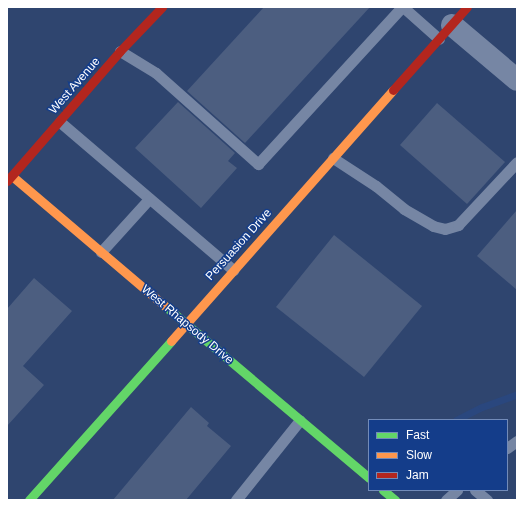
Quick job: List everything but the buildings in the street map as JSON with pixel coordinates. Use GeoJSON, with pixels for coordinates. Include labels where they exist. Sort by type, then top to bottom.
{"type":"FeatureCollection","features":[{"type":"Feature","properties":{"kind":"street","name":"West Avenue"},"geometry":{"type":"LineString","coordinates":[[9,176],[60,122],[120,51],[162,7]]}},
{"type":"Feature","properties":{"kind":"street","name":"Persuasion Drive"},"geometry":{"type":"LineString","coordinates":[[30,500],[232,270],[467,7]]}},
{"type":"Feature","properties":{"kind":"street"},"geometry":{"type":"LineString","coordinates":[[445,32],[517,80]]}},
{"type":"Feature","properties":{"kind":"street","name":"West Rhapsody Drive"},"geometry":{"type":"LineString","coordinates":[[9,176],[368,477]]}},
{"type":"Feature","properties":{"kind":"street"},"geometry":{"type":"LineString","coordinates":[[384,491],[395,500]]}},
{"type":"Feature","properties":{"kind":"lane"},"geometry":{"type":"LineString","coordinates":[[120,51],[156,73],[258,164],[402,7],[445,32]]}},
{"type":"Feature","properties":{"kind":"lane"},"geometry":{"type":"LineString","coordinates":[[60,122],[232,270]]}},
{"type":"Feature","properties":{"kind":"lane"},"geometry":{"type":"LineString","coordinates":[[333,158],[376,186],[404,209],[433,226],[445,229],[458,225],[517,162]]}},
{"type":"Feature","properties":{"kind":"lane"},"geometry":{"type":"LineString","coordinates":[[101,252],[149,199]]}},
{"type":"Feature","properties":{"kind":"lane"},"geometry":{"type":"LineString","coordinates":[[236,500],[300,420]]}},
{"type":"Feature","properties":{"kind":"lane"},"geometry":{"type":"LineString","coordinates":[[508,447],[517,441]]}},
{"type":"Feature","properties":{"kind":"lane"},"geometry":{"type":"LineString","coordinates":[[446,500],[456,491]]}},
{"type":"Feature","properties":{"kind":"lane"},"geometry":{"type":"LineString","coordinates":[[476,491],[487,500]]}},
{"type":"Feature","properties":{"kind":"waterway"},"geometry":{"type":"LineString","coordinates":[[458,419],[482,407],[517,394]]}},
{"type":"Feature","properties":{"kind":"traffic: fast"},"geometry":{"type":"LineString","coordinates":[[165,306],[368,477]]}},
{"type":"Feature","properties":{"kind":"traffic: fast"},"geometry":{"type":"LineString","coordinates":[[29,500],[171,341]]}},
{"type":"Feature","properties":{"kind":"traffic: fast"},"geometry":{"type":"LineString","coordinates":[[384,491],[395,500]]}},
{"type":"Feature","properties":{"kind":"traffic: slow"},"geometry":{"type":"LineString","coordinates":[[171,341],[393,90]]}},
{"type":"Feature","properties":{"kind":"traffic: slow"},"geometry":{"type":"LineString","coordinates":[[12,176],[165,306]]}},
{"type":"Feature","properties":{"kind":"traffic: jam"},"geometry":{"type":"LineString","coordinates":[[7,181],[120,51],[162,7]]}},
{"type":"Feature","properties":{"kind":"traffic: jam"},"geometry":{"type":"LineString","coordinates":[[393,90],[467,7]]}}]}
